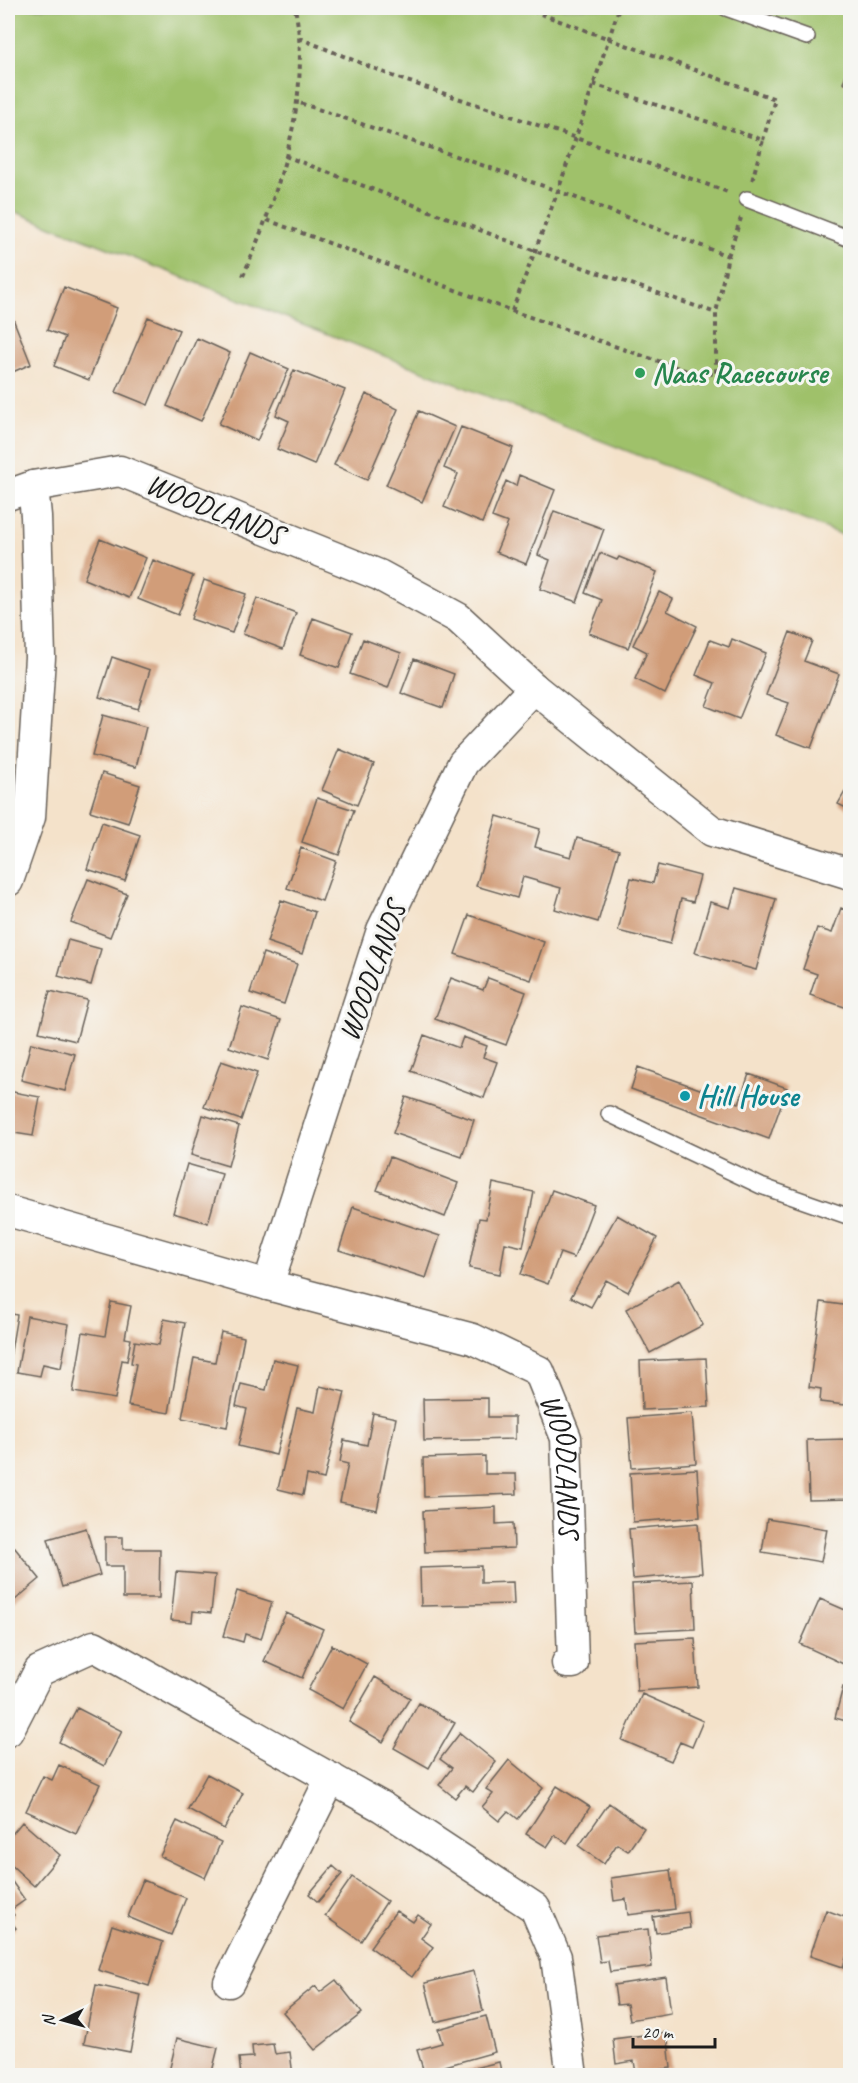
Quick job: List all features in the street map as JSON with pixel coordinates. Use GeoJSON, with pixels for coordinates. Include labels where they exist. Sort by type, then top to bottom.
{"type":"FeatureCollection","features":[{"type":"Feature","properties":{"kind":"street","name":"WOODLANDS"},"geometry":{"type":"LineString","coordinates":[[8,881],[30,816],[40,657],[36,516],[20,490],[120,471],[379,575],[458,618],[534,688],[712,831],[850,874]]}},
{"type":"Feature","properties":{"kind":"street","name":"WOODLANDS"},"geometry":{"type":"LineString","coordinates":[[268,1285],[382,930],[463,763],[534,688]]}},
{"type":"Feature","properties":{"kind":"street","name":"WOODLANDS"},"geometry":{"type":"LineString","coordinates":[[8,1211],[268,1285],[473,1338],[539,1371],[566,1438],[573,1663],[567,1663]]}},
{"type":"Feature","properties":{"kind":"street"},"geometry":{"type":"LineString","coordinates":[[8,1731],[39,1671],[94,1646],[382,1807],[535,1908],[556,1957],[572,2076]]}},
{"type":"Feature","properties":{"kind":"street"},"geometry":{"type":"LineString","coordinates":[[229,1982],[331,1778]]}},
{"type":"Feature","properties":{"kind":"lane"},"geometry":{"type":"LineString","coordinates":[[726,8],[807,37]]}},
{"type":"Feature","properties":{"kind":"lane"},"geometry":{"type":"LineString","coordinates":[[747,199],[850,239]]}},
{"type":"Feature","properties":{"kind":"lane"},"geometry":{"type":"LineString","coordinates":[[609,1114],[761,1186],[850,1217]]}},
{"type":"Feature","properties":{"kind":"path"},"geometry":{"type":"LineString","coordinates":[[243,276],[267,220],[297,102],[299,38],[295,8]]}},
{"type":"Feature","properties":{"kind":"path"},"geometry":{"type":"LineString","coordinates":[[267,220],[512,311],[693,373],[716,374],[716,313],[728,256],[747,199],[774,99],[524,8]]}},
{"type":"Feature","properties":{"kind":"path"},"geometry":{"type":"LineString","coordinates":[[512,311],[558,191],[619,8]]}},
{"type":"Feature","properties":{"kind":"path"},"geometry":{"type":"LineString","coordinates":[[299,38],[395,77],[747,199]]}},
{"type":"Feature","properties":{"kind":"path"},"geometry":{"type":"LineString","coordinates":[[593,84],[763,140]]}},
{"type":"Feature","properties":{"kind":"path"},"geometry":{"type":"LineString","coordinates":[[297,102],[558,191],[728,256]]}},
{"type":"Feature","properties":{"kind":"path"},"geometry":{"type":"LineString","coordinates":[[285,156],[535,251],[716,313]]}},
{"type":"Feature","properties":{"kind":"green space","name":"Naas Racecourse"},"geometry":{"type":"Polygon","coordinates":[[[8,8],[850,8],[850,538],[8,209],[8,8]]]}},
{"type":"Feature","properties":{"kind":"building"},"geometry":{"type":"Polygon","coordinates":[[[850,62],[850,86],[843,83],[850,62]]]}},
{"type":"Feature","properties":{"kind":"building"},"geometry":{"type":"Polygon","coordinates":[[[64,287],[117,308],[89,380],[54,366],[65,337],[47,330],[64,287]]]}},
{"type":"Feature","properties":{"kind":"building"},"geometry":{"type":"Polygon","coordinates":[[[8,306],[31,364],[8,374],[8,306]]]}},
{"type":"Feature","properties":{"kind":"building"},"geometry":{"type":"Polygon","coordinates":[[[148,317],[179,330],[148,405],[116,392],[148,317]]]}},
{"type":"Feature","properties":{"kind":"building"},"geometry":{"type":"Polygon","coordinates":[[[197,338],[230,353],[201,421],[167,406],[197,338]]]}},
{"type":"Feature","properties":{"kind":"building"},"geometry":{"type":"Polygon","coordinates":[[[250,352],[289,369],[257,441],[219,424],[250,352]]]}},
{"type":"Feature","properties":{"kind":"building"},"geometry":{"type":"Polygon","coordinates":[[[294,370],[345,390],[314,465],[277,449],[289,421],[276,415],[294,370]]]}},
{"type":"Feature","properties":{"kind":"building"},"geometry":{"type":"Polygon","coordinates":[[[366,394],[398,409],[367,480],[334,465],[366,394]]]}},
{"type":"Feature","properties":{"kind":"building"},"geometry":{"type":"Polygon","coordinates":[[[419,411],[455,427],[422,502],[386,485],[419,411]]]}},
{"type":"Feature","properties":{"kind":"building"},"geometry":{"type":"Polygon","coordinates":[[[461,427],[513,448],[482,523],[444,507],[458,474],[444,468],[461,427]]]}},
{"type":"Feature","properties":{"kind":"building"},"geometry":{"type":"Polygon","coordinates":[[[519,475],[555,490],[526,564],[496,552],[508,523],[492,517],[506,481],[516,486],[519,475]]]}},
{"type":"Feature","properties":{"kind":"building"},"geometry":{"type":"Polygon","coordinates":[[[554,511],[604,529],[577,602],[540,589],[550,560],[538,555],[554,511]]]}},
{"type":"Feature","properties":{"kind":"building"},"geometry":{"type":"Polygon","coordinates":[[[100,539],[146,558],[129,598],[84,579],[100,539]]]}},
{"type":"Feature","properties":{"kind":"building"},"geometry":{"type":"Polygon","coordinates":[[[600,553],[617,560],[619,557],[657,572],[628,648],[589,633],[602,600],[585,593],[600,553]]]}},
{"type":"Feature","properties":{"kind":"building"},"geometry":{"type":"Polygon","coordinates":[[[153,560],[193,576],[178,615],[138,599],[153,560]]]}},
{"type":"Feature","properties":{"kind":"building"},"geometry":{"type":"Polygon","coordinates":[[[204,580],[246,594],[232,633],[191,619],[204,580]]]}},
{"type":"Feature","properties":{"kind":"building"},"geometry":{"type":"Polygon","coordinates":[[[659,592],[673,599],[667,611],[697,626],[665,694],[635,679],[647,652],[633,645],[659,592]]]}},
{"type":"Feature","properties":{"kind":"building"},"geometry":{"type":"Polygon","coordinates":[[[257,598],[296,613],[283,649],[243,634],[257,598]]]}},
{"type":"Feature","properties":{"kind":"building"},"geometry":{"type":"Polygon","coordinates":[[[313,618],[352,632],[339,668],[300,655],[313,618]]]}},
{"type":"Feature","properties":{"kind":"building"},"geometry":{"type":"Polygon","coordinates":[[[790,632],[812,641],[804,661],[839,674],[811,748],[776,735],[789,703],[766,695],[790,632]]]}},
{"type":"Feature","properties":{"kind":"building"},"geometry":{"type":"Polygon","coordinates":[[[363,639],[401,653],[388,688],[350,674],[363,639]]]}},
{"type":"Feature","properties":{"kind":"building"},"geometry":{"type":"Polygon","coordinates":[[[732,639],[766,653],[739,719],[706,706],[715,683],[696,675],[710,640],[729,647],[732,639]]]}},
{"type":"Feature","properties":{"kind":"building"},"geometry":{"type":"Polygon","coordinates":[[[112,657],[150,670],[138,709],[99,697],[112,657]]]}},
{"type":"Feature","properties":{"kind":"building"},"geometry":{"type":"Polygon","coordinates":[[[414,659],[454,674],[443,708],[401,693],[414,659]]]}},
{"type":"Feature","properties":{"kind":"building"},"geometry":{"type":"Polygon","coordinates":[[[103,715],[146,727],[136,767],[92,756],[103,715]]]}},
{"type":"Feature","properties":{"kind":"building"},"geometry":{"type":"Polygon","coordinates":[[[339,749],[374,764],[357,805],[322,790],[339,749]]]}},
{"type":"Feature","properties":{"kind":"building"},"geometry":{"type":"Polygon","coordinates":[[[102,773],[140,785],[128,823],[90,811],[102,773]]]}},
{"type":"Feature","properties":{"kind":"building"},"geometry":{"type":"Polygon","coordinates":[[[850,783],[850,810],[838,804],[850,783]]]}},
{"type":"Feature","properties":{"kind":"building"},"geometry":{"type":"Polygon","coordinates":[[[317,798],[354,810],[339,855],[302,842],[317,798]]]}},
{"type":"Feature","properties":{"kind":"building"},"geometry":{"type":"Polygon","coordinates":[[[497,816],[540,829],[535,847],[571,857],[577,838],[619,850],[598,922],[555,909],[561,888],[523,877],[517,898],[476,886],[497,816]]]}},
{"type":"Feature","properties":{"kind":"building"},"geometry":{"type":"Polygon","coordinates":[[[102,822],[140,835],[125,881],[87,869],[102,822]]]}},
{"type":"Feature","properties":{"kind":"building"},"geometry":{"type":"Polygon","coordinates":[[[301,848],[336,861],[322,901],[287,888],[301,848]]]}},
{"type":"Feature","properties":{"kind":"building"},"geometry":{"type":"Polygon","coordinates":[[[658,865],[700,876],[693,902],[681,899],[670,944],[618,931],[631,878],[653,883],[658,865]]]}},
{"type":"Feature","properties":{"kind":"building"},"geometry":{"type":"Polygon","coordinates":[[[88,879],[127,894],[110,937],[71,922],[88,879]]]}},
{"type":"Feature","properties":{"kind":"building"},"geometry":{"type":"Polygon","coordinates":[[[736,888],[776,899],[756,970],[695,953],[710,902],[730,908],[736,888]]]}},
{"type":"Feature","properties":{"kind":"building"},"geometry":{"type":"Polygon","coordinates":[[[281,900],[315,912],[302,954],[267,942],[281,900]]]}},
{"type":"Feature","properties":{"kind":"building"},"geometry":{"type":"Polygon","coordinates":[[[841,908],[850,912],[850,1009],[810,995],[817,974],[803,969],[817,928],[832,933],[841,908]]]}},
{"type":"Feature","properties":{"kind":"building"},"geometry":{"type":"Polygon","coordinates":[[[469,915],[544,942],[531,980],[455,954],[469,915]]]}},
{"type":"Feature","properties":{"kind":"building"},"geometry":{"type":"Polygon","coordinates":[[[68,940],[101,949],[91,985],[58,976],[68,940]]]}},
{"type":"Feature","properties":{"kind":"building"},"geometry":{"type":"Polygon","coordinates":[[[263,953],[297,964],[284,1004],[250,993],[263,953]]]}},
{"type":"Feature","properties":{"kind":"building"},"geometry":{"type":"Polygon","coordinates":[[[451,978],[483,990],[488,978],[526,992],[506,1045],[435,1019],[451,978]]]}},
{"type":"Feature","properties":{"kind":"building"},"geometry":{"type":"Polygon","coordinates":[[[50,991],[87,1000],[76,1041],[39,1032],[50,991]]]}},
{"type":"Feature","properties":{"kind":"building"},"geometry":{"type":"Polygon","coordinates":[[[242,1007],[281,1020],[268,1060],[229,1047],[242,1007]]]}},
{"type":"Feature","properties":{"kind":"building"},"geometry":{"type":"Polygon","coordinates":[[[424,1035],[459,1048],[463,1037],[487,1046],[483,1057],[497,1062],[484,1098],[411,1071],[424,1035]]]}},
{"type":"Feature","properties":{"kind":"building"},"geometry":{"type":"Polygon","coordinates":[[[31,1043],[75,1054],[65,1091],[21,1080],[31,1043]]]}},
{"type":"Feature","properties":{"kind":"building"},"geometry":{"type":"Polygon","coordinates":[[[221,1061],[257,1073],[241,1120],[204,1107],[221,1061]]]}},
{"type":"Feature","properties":{"kind":"building","name":"Hill House"},"geometry":{"type":"Polygon","coordinates":[[[638,1067],[739,1103],[749,1074],[787,1088],[769,1139],[631,1089],[638,1067]]]}},
{"type":"Feature","properties":{"kind":"building"},"geometry":{"type":"Polygon","coordinates":[[[8,1091],[40,1097],[33,1136],[8,1132],[8,1091]]]}},
{"type":"Feature","properties":{"kind":"building"},"geometry":{"type":"Polygon","coordinates":[[[406,1097],[474,1120],[462,1157],[393,1133],[406,1097]]]}},
{"type":"Feature","properties":{"kind":"building"},"geometry":{"type":"Polygon","coordinates":[[[203,1115],[239,1126],[228,1166],[191,1155],[203,1115]]]}},
{"type":"Feature","properties":{"kind":"building"},"geometry":{"type":"Polygon","coordinates":[[[390,1157],[458,1183],[445,1217],[377,1190],[390,1157]]]}},
{"type":"Feature","properties":{"kind":"building"},"geometry":{"type":"Polygon","coordinates":[[[187,1164],[222,1174],[208,1223],[173,1213],[187,1164]]]}},
{"type":"Feature","properties":{"kind":"building"},"geometry":{"type":"Polygon","coordinates":[[[493,1183],[534,1192],[523,1247],[505,1243],[500,1274],[469,1268],[479,1218],[486,1219],[493,1183]]]}},
{"type":"Feature","properties":{"kind":"building"},"geometry":{"type":"Polygon","coordinates":[[[552,1190],[594,1205],[574,1258],[560,1253],[548,1284],[521,1274],[552,1190]]]}},
{"type":"Feature","properties":{"kind":"building"},"geometry":{"type":"Polygon","coordinates":[[[353,1207],[440,1236],[426,1278],[339,1250],[353,1207]]]}},
{"type":"Feature","properties":{"kind":"building"},"geometry":{"type":"Polygon","coordinates":[[[617,1215],[657,1238],[628,1292],[606,1280],[591,1307],[571,1297],[617,1215]]]}},
{"type":"Feature","properties":{"kind":"building"},"geometry":{"type":"Polygon","coordinates":[[[679,1280],[703,1325],[650,1353],[626,1309],[679,1280]]]}},
{"type":"Feature","properties":{"kind":"building"},"geometry":{"type":"Polygon","coordinates":[[[111,1302],[131,1306],[125,1338],[131,1339],[127,1361],[122,1360],[115,1399],[73,1392],[83,1332],[105,1336],[111,1302]]]}},
{"type":"Feature","properties":{"kind":"building"},"geometry":{"type":"Polygon","coordinates":[[[821,1302],[850,1306],[850,1385],[848,1384],[845,1405],[820,1402],[821,1389],[809,1387],[821,1302]]]}},
{"type":"Feature","properties":{"kind":"building"},"geometry":{"type":"Polygon","coordinates":[[[8,1313],[17,1315],[10,1357],[8,1356],[8,1313]]]}},
{"type":"Feature","properties":{"kind":"building"},"geometry":{"type":"Polygon","coordinates":[[[27,1316],[69,1324],[61,1368],[43,1364],[40,1376],[17,1372],[27,1316]]]}},
{"type":"Feature","properties":{"kind":"building"},"geometry":{"type":"Polygon","coordinates":[[[164,1319],[185,1323],[169,1413],[128,1406],[136,1364],[131,1363],[135,1341],[159,1345],[164,1319]]]}},
{"type":"Feature","properties":{"kind":"building"},"geometry":{"type":"Polygon","coordinates":[[[221,1332],[244,1337],[227,1427],[182,1418],[194,1358],[215,1362],[221,1332]]]}},
{"type":"Feature","properties":{"kind":"building"},"geometry":{"type":"Polygon","coordinates":[[[706,1358],[709,1407],[642,1410],[640,1361],[706,1358]]]}},
{"type":"Feature","properties":{"kind":"building"},"geometry":{"type":"Polygon","coordinates":[[[273,1359],[298,1365],[276,1455],[238,1446],[247,1409],[236,1406],[241,1384],[266,1390],[273,1359]]]}},
{"type":"Feature","properties":{"kind":"building"},"geometry":{"type":"Polygon","coordinates":[[[320,1386],[345,1392],[324,1479],[307,1475],[303,1495],[278,1489],[297,1408],[315,1412],[320,1386]]]}},
{"type":"Feature","properties":{"kind":"building"},"geometry":{"type":"Polygon","coordinates":[[[488,1398],[488,1417],[515,1417],[515,1439],[424,1441],[423,1399],[488,1398]]]}},
{"type":"Feature","properties":{"kind":"building"},"geometry":{"type":"Polygon","coordinates":[[[373,1413],[396,1418],[377,1510],[340,1502],[348,1464],[340,1462],[344,1440],[367,1445],[373,1413]]]}},
{"type":"Feature","properties":{"kind":"building"},"geometry":{"type":"Polygon","coordinates":[[[692,1413],[696,1463],[632,1468],[628,1418],[692,1413]]]}},
{"type":"Feature","properties":{"kind":"building"},"geometry":{"type":"Polygon","coordinates":[[[850,1439],[850,1499],[809,1500],[807,1440],[850,1439]]]}},
{"type":"Feature","properties":{"kind":"building"},"geometry":{"type":"Polygon","coordinates":[[[485,1456],[485,1474],[516,1474],[517,1494],[424,1497],[423,1458],[485,1456]]]}},
{"type":"Feature","properties":{"kind":"building"},"geometry":{"type":"Polygon","coordinates":[[[697,1469],[700,1517],[633,1522],[630,1473],[697,1469]]]}},
{"type":"Feature","properties":{"kind":"building"},"geometry":{"type":"Polygon","coordinates":[[[496,1507],[496,1524],[513,1523],[514,1548],[425,1552],[423,1511],[496,1507]]]}},
{"type":"Feature","properties":{"kind":"building"},"geometry":{"type":"Polygon","coordinates":[[[767,1519],[827,1529],[821,1562],[762,1552],[767,1519]]]}},
{"type":"Feature","properties":{"kind":"building"},"geometry":{"type":"Polygon","coordinates":[[[698,1523],[702,1573],[633,1579],[629,1529],[698,1523]]]}},
{"type":"Feature","properties":{"kind":"building"},"geometry":{"type":"Polygon","coordinates":[[[86,1528],[100,1575],[62,1587],[48,1539],[86,1528]]]}},
{"type":"Feature","properties":{"kind":"building"},"geometry":{"type":"Polygon","coordinates":[[[105,1537],[123,1537],[123,1549],[160,1549],[159,1598],[123,1598],[123,1566],[105,1566],[105,1537]]]}},
{"type":"Feature","properties":{"kind":"building"},"geometry":{"type":"Polygon","coordinates":[[[10,1542],[40,1579],[8,1606],[8,1545],[10,1542]]]}},
{"type":"Feature","properties":{"kind":"building"},"geometry":{"type":"Polygon","coordinates":[[[481,1566],[481,1583],[513,1582],[514,1604],[421,1606],[420,1568],[481,1566]]]}},
{"type":"Feature","properties":{"kind":"building"},"geometry":{"type":"Polygon","coordinates":[[[176,1572],[215,1575],[211,1613],[193,1611],[192,1622],[171,1620],[176,1572]]]}},
{"type":"Feature","properties":{"kind":"building"},"geometry":{"type":"Polygon","coordinates":[[[693,1581],[695,1629],[635,1632],[632,1584],[693,1581]]]}},
{"type":"Feature","properties":{"kind":"building"},"geometry":{"type":"Polygon","coordinates":[[[237,1591],[272,1602],[261,1639],[245,1634],[243,1642],[223,1636],[237,1591]]]}},
{"type":"Feature","properties":{"kind":"building"},"geometry":{"type":"Polygon","coordinates":[[[820,1599],[850,1612],[850,1667],[800,1644],[820,1599]]]}},
{"type":"Feature","properties":{"kind":"building"},"geometry":{"type":"Polygon","coordinates":[[[286,1613],[323,1629],[302,1678],[264,1661],[286,1613]]]}},
{"type":"Feature","properties":{"kind":"building"},"geometry":{"type":"Polygon","coordinates":[[[695,1638],[698,1687],[637,1691],[634,1641],[695,1638]]]}},
{"type":"Feature","properties":{"kind":"building"},"geometry":{"type":"Polygon","coordinates":[[[332,1645],[367,1664],[343,1709],[308,1690],[332,1645]]]}},
{"type":"Feature","properties":{"kind":"building"},"geometry":{"type":"Polygon","coordinates":[[[375,1677],[410,1698],[383,1742],[349,1722],[375,1677]]]}},
{"type":"Feature","properties":{"kind":"building"},"geometry":{"type":"Polygon","coordinates":[[[843,1687],[850,1689],[850,1722],[835,1718],[843,1687]]]}},
{"type":"Feature","properties":{"kind":"building"},"geometry":{"type":"Polygon","coordinates":[[[642,1694],[703,1721],[692,1747],[680,1742],[671,1761],[622,1740],[642,1694]]]}},
{"type":"Feature","properties":{"kind":"building"},"geometry":{"type":"Polygon","coordinates":[[[419,1703],[455,1723],[429,1768],[394,1748],[419,1703]]]}},
{"type":"Feature","properties":{"kind":"building"},"geometry":{"type":"Polygon","coordinates":[[[77,1708],[122,1731],[104,1766],[59,1742],[77,1708]]]}},
{"type":"Feature","properties":{"kind":"building"},"geometry":{"type":"Polygon","coordinates":[[[460,1733],[496,1762],[473,1792],[465,1786],[455,1798],[439,1785],[452,1768],[440,1759],[460,1733]]]}},
{"type":"Feature","properties":{"kind":"building"},"geometry":{"type":"Polygon","coordinates":[[[509,1760],[543,1788],[518,1819],[508,1811],[499,1821],[482,1807],[493,1794],[486,1789],[509,1760]]]}},
{"type":"Feature","properties":{"kind":"building"},"geometry":{"type":"Polygon","coordinates":[[[59,1765],[100,1784],[76,1834],[26,1811],[43,1776],[52,1780],[59,1765]]]}},
{"type":"Feature","properties":{"kind":"building"},"geometry":{"type":"Polygon","coordinates":[[[207,1774],[243,1793],[224,1829],[188,1809],[207,1774]]]}},
{"type":"Feature","properties":{"kind":"building"},"geometry":{"type":"Polygon","coordinates":[[[557,1786],[590,1807],[567,1843],[555,1835],[547,1847],[526,1834],[557,1786]]]}},
{"type":"Feature","properties":{"kind":"building"},"geometry":{"type":"Polygon","coordinates":[[[609,1803],[644,1828],[628,1851],[617,1844],[604,1864],[579,1846],[609,1803]]]}},
{"type":"Feature","properties":{"kind":"building"},"geometry":{"type":"Polygon","coordinates":[[[177,1821],[221,1842],[205,1878],[160,1856],[177,1821]]]}},
{"type":"Feature","properties":{"kind":"building"},"geometry":{"type":"Polygon","coordinates":[[[22,1822],[60,1855],[34,1886],[8,1862],[8,1839],[22,1822]]]}},
{"type":"Feature","properties":{"kind":"building"},"geometry":{"type":"Polygon","coordinates":[[[333,1866],[342,1874],[318,1902],[309,1894],[333,1866]]]}},
{"type":"Feature","properties":{"kind":"building"},"geometry":{"type":"Polygon","coordinates":[[[670,1870],[675,1909],[628,1915],[626,1899],[614,1901],[611,1878],[670,1870]]]}},
{"type":"Feature","properties":{"kind":"building"},"geometry":{"type":"Polygon","coordinates":[[[8,1876],[25,1900],[11,1910],[14,1915],[9,1919],[16,1928],[8,1934],[8,1876]]]}},
{"type":"Feature","properties":{"kind":"building"},"geometry":{"type":"Polygon","coordinates":[[[352,1877],[387,1901],[361,1941],[325,1916],[352,1877]]]}},
{"type":"Feature","properties":{"kind":"building"},"geometry":{"type":"Polygon","coordinates":[[[143,1880],[186,1898],[171,1935],[128,1917],[143,1880]]]}},
{"type":"Feature","properties":{"kind":"building"},"geometry":{"type":"Polygon","coordinates":[[[826,1910],[850,1919],[850,1945],[843,1967],[810,1956],[826,1910]]]}},
{"type":"Feature","properties":{"kind":"building"},"geometry":{"type":"Polygon","coordinates":[[[396,1911],[413,1922],[418,1915],[431,1924],[421,1938],[433,1947],[412,1977],[370,1947],[396,1911]]]}},
{"type":"Feature","properties":{"kind":"building"},"geometry":{"type":"Polygon","coordinates":[[[688,1912],[690,1928],[656,1933],[653,1917],[688,1912]]]}},
{"type":"Feature","properties":{"kind":"building"},"geometry":{"type":"Polygon","coordinates":[[[112,1925],[163,1942],[149,1986],[98,1970],[112,1925]]]}},
{"type":"Feature","properties":{"kind":"building"},"geometry":{"type":"Polygon","coordinates":[[[648,1929],[652,1967],[610,1972],[608,1961],[600,1962],[596,1935],[648,1929]]]}},
{"type":"Feature","properties":{"kind":"building"},"geometry":{"type":"Polygon","coordinates":[[[474,1971],[483,2011],[435,2022],[425,1983],[474,1971]]]}},
{"type":"Feature","properties":{"kind":"building"},"geometry":{"type":"Polygon","coordinates":[[[666,1977],[671,2013],[630,2020],[627,2004],[617,2005],[614,1985],[666,1977]]]}},
{"type":"Feature","properties":{"kind":"building"},"geometry":{"type":"Polygon","coordinates":[[[336,1980],[362,2013],[315,2050],[283,2012],[315,1986],[320,1992],[336,1980]]]}},
{"type":"Feature","properties":{"kind":"building"},"geometry":{"type":"Polygon","coordinates":[[[96,1985],[141,1995],[130,2052],[84,2043],[96,1985]]]}},
{"type":"Feature","properties":{"kind":"building"},"geometry":{"type":"Polygon","coordinates":[[[486,2016],[495,2052],[424,2072],[417,2050],[442,2043],[438,2029],[486,2016]]]}},
{"type":"Feature","properties":{"kind":"building"},"geometry":{"type":"Polygon","coordinates":[[[667,2032],[671,2068],[636,2073],[634,2061],[616,2064],[613,2039],[667,2032]]]}},
{"type":"Feature","properties":{"kind":"building"},"geometry":{"type":"Polygon","coordinates":[[[177,2038],[218,2048],[211,2076],[168,2076],[177,2038]]]}},
{"type":"Feature","properties":{"kind":"building"},"geometry":{"type":"Polygon","coordinates":[[[273,2044],[275,2054],[290,2052],[293,2076],[241,2076],[239,2058],[253,2057],[252,2046],[273,2044]]]}},
{"type":"Feature","properties":{"kind":"building"},"geometry":{"type":"Polygon","coordinates":[[[499,2062],[502,2076],[445,2076],[445,2075],[499,2062]]]}},
{"type":"Feature","properties":{"kind":"place","name":"Naas Racecourse"},"geometry":{"type":"Point","coordinates":[640,373]}},
{"type":"Feature","properties":{"kind":"place","name":"Hill House"},"geometry":{"type":"Point","coordinates":[685,1096]}}]}
